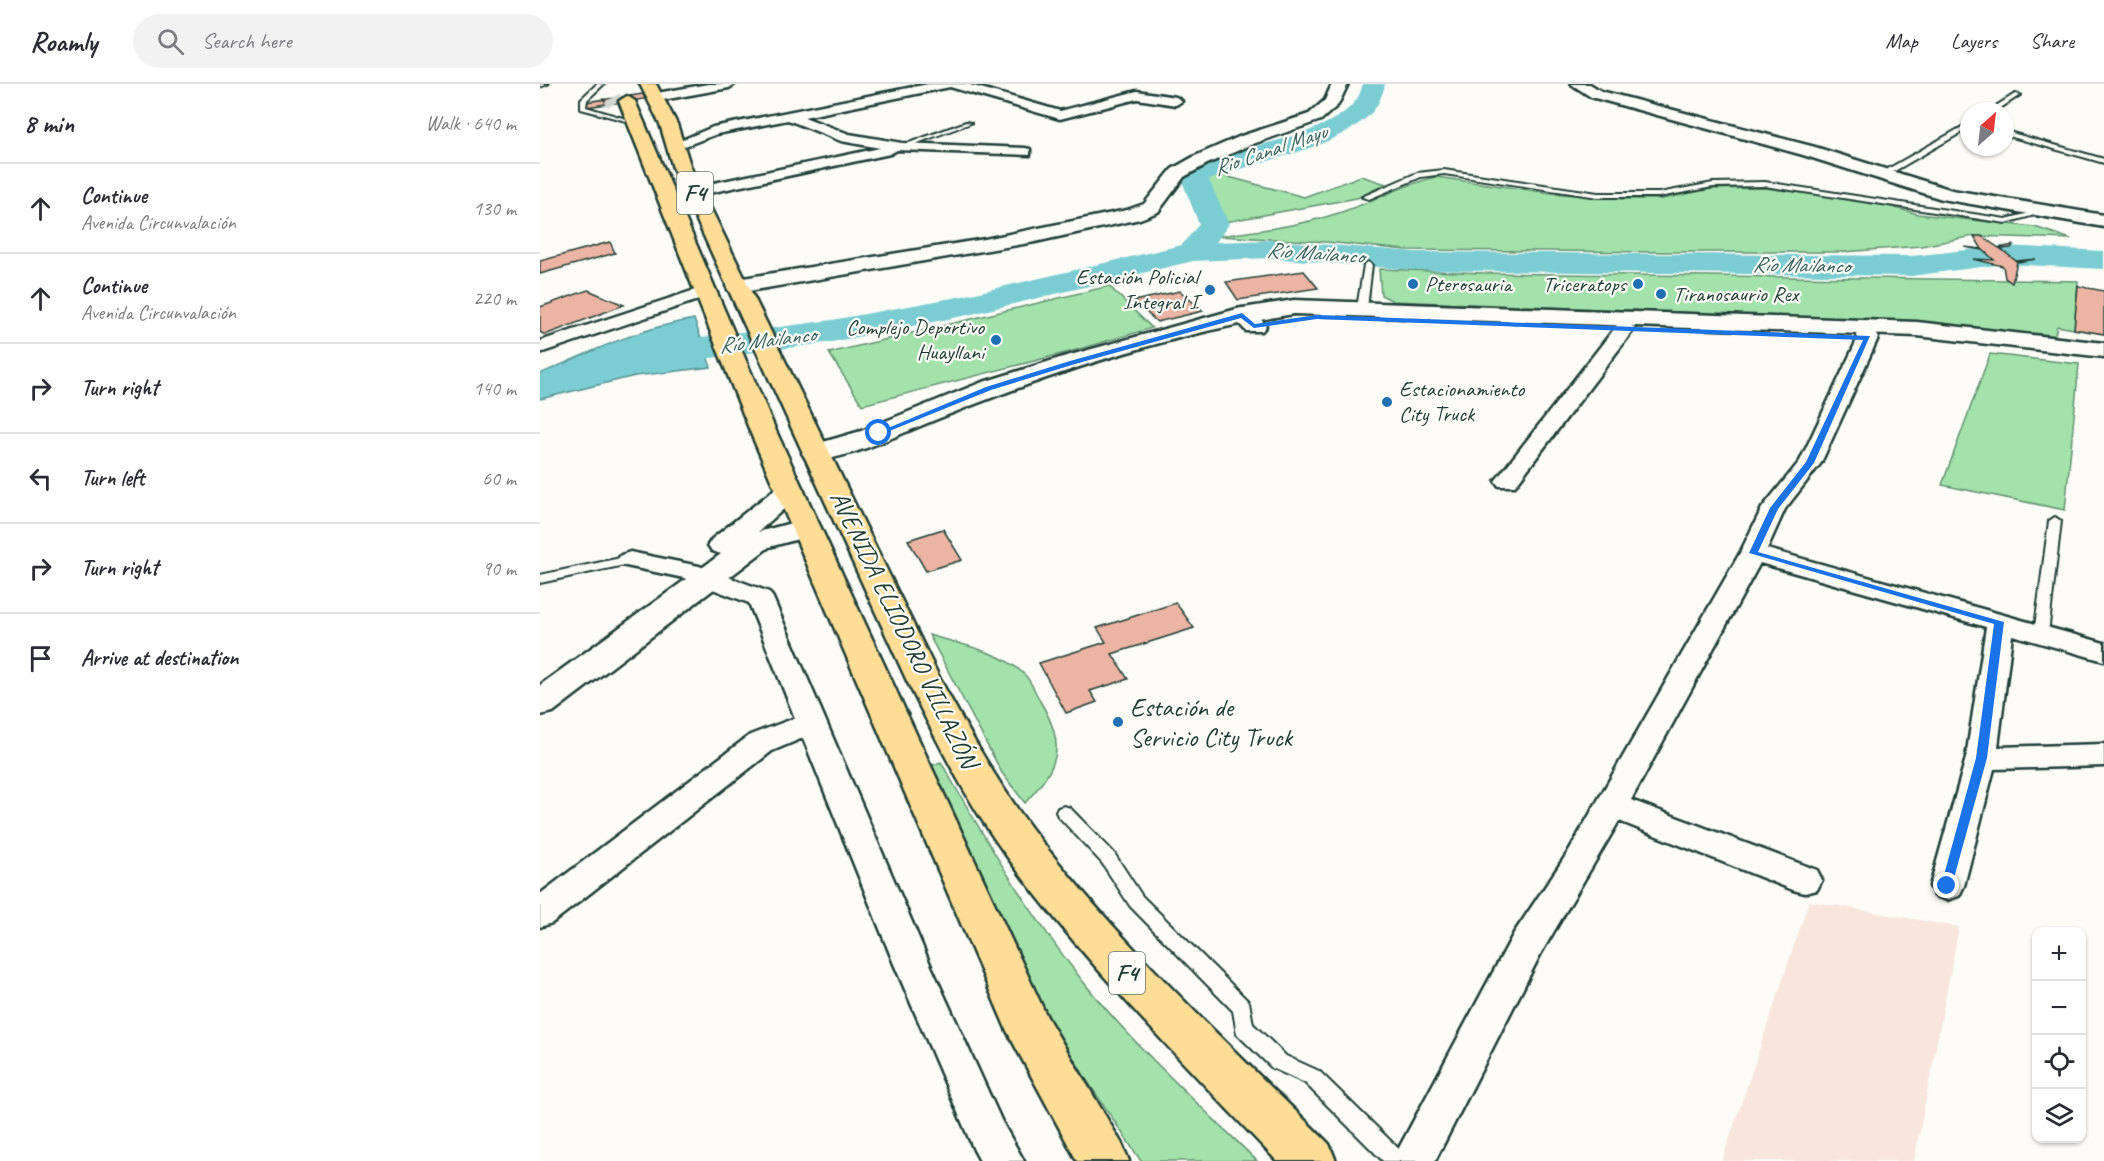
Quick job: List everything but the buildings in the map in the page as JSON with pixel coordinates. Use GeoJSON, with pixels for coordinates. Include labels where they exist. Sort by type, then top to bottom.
{"type":"FeatureCollection","features":[{"type":"Feature","properties":{"kind":"highway","name":"AVENIDA ELIODORO VILLAZÓN"},"geometry":{"type":"LineString","coordinates":[[629,93],[624,120],[655,172]]}},
{"type":"Feature","properties":{"kind":"highway","name":"AVENIDA ELIODORO VILLAZÓN"},"geometry":{"type":"LineString","coordinates":[[629,93],[677,145],[682,168],[695,191],[740,294],[821,460],[924,681],[968,764],[1017,839],[1109,954],[1311,1161]]}},
{"type":"Feature","properties":{"kind":"highway","name":"AVENIDA ELIODORO VILLAZÓN"},"geometry":{"type":"LineString","coordinates":[[629,93],[655,172],[763,430],[1030,1031],[1104,1161]]}},
{"type":"Feature","properties":{"kind":"street"},"geometry":{"type":"LineString","coordinates":[[629,93],[729,84]]}},
{"type":"Feature","properties":{"kind":"street"},"geometry":{"type":"LineString","coordinates":[[677,145],[713,131],[947,84]]}},
{"type":"Feature","properties":{"kind":"street"},"geometry":{"type":"LineString","coordinates":[[954,84],[1060,115],[1137,95],[1176,101]]}},
{"type":"Feature","properties":{"kind":"street"},"geometry":{"type":"LineString","coordinates":[[740,294],[851,265],[1002,242],[1133,215],[1151,208],[1178,173],[1201,159],[1246,140],[1315,117],[1332,102],[1340,84]]}},
{"type":"Feature","properties":{"kind":"street"},"geometry":{"type":"LineString","coordinates":[[1579,84],[1596,94],[1809,151],[1949,195],[2104,221]]}},
{"type":"Feature","properties":{"kind":"street"},"geometry":{"type":"LineString","coordinates":[[790,116],[846,138],[902,147],[1025,152]]}},
{"type":"Feature","properties":{"kind":"street"},"geometry":{"type":"LineString","coordinates":[[695,191],[902,147]]}},
{"type":"Feature","properties":{"kind":"street"},"geometry":{"type":"LineString","coordinates":[[540,347],[708,300]]}},
{"type":"Feature","properties":{"kind":"street"},"geometry":{"type":"LineString","coordinates":[[1363,313],[1625,328],[1865,332],[1917,329],[2074,352],[2104,361]]}},
{"type":"Feature","properties":{"kind":"street"},"geometry":{"type":"LineString","coordinates":[[821,460],[859,457],[1042,384],[1248,321],[1363,313],[1865,332]]}},
{"type":"Feature","properties":{"kind":"street"},"geometry":{"type":"LineString","coordinates":[[1507,481],[1625,328]]}},
{"type":"Feature","properties":{"kind":"street"},"geometry":{"type":"LineString","coordinates":[[1413,1161],[1527,944],[1579,863],[1753,553],[1774,508],[1810,463],[1865,332]]}},
{"type":"Feature","properties":{"kind":"street"},"geometry":{"type":"LineString","coordinates":[[2074,352],[2104,350]]}},
{"type":"Feature","properties":{"kind":"street"},"geometry":{"type":"LineString","coordinates":[[540,703],[700,575],[790,491]]}},
{"type":"Feature","properties":{"kind":"street"},"geometry":{"type":"LineString","coordinates":[[540,678],[700,575],[758,541],[807,528]]}},
{"type":"Feature","properties":{"kind":"street"},"geometry":{"type":"LineString","coordinates":[[1753,553],[2104,651]]}},
{"type":"Feature","properties":{"kind":"street"},"geometry":{"type":"LineString","coordinates":[[630,560],[700,575],[736,591],[760,598],[912,964],[988,1136],[1003,1161]]}},
{"type":"Feature","properties":{"kind":"street"},"geometry":{"type":"LineString","coordinates":[[1947,886],[1981,758],[2000,622]]}},
{"type":"Feature","properties":{"kind":"street"},"geometry":{"type":"LineString","coordinates":[[540,913],[761,744],[813,722]]}},
{"type":"Feature","properties":{"kind":"street"},"geometry":{"type":"LineString","coordinates":[[1981,758],[2104,755]]}},
{"type":"Feature","properties":{"kind":"street"},"geometry":{"type":"LineString","coordinates":[[1611,805],[1805,880]]}},
{"type":"Feature","properties":{"kind":"lane"},"geometry":{"type":"LineString","coordinates":[[540,85],[545,84]]}},
{"type":"Feature","properties":{"kind":"lane"},"geometry":{"type":"LineString","coordinates":[[601,84],[584,99],[583,108],[624,120]]}},
{"type":"Feature","properties":{"kind":"lane"},"geometry":{"type":"LineString","coordinates":[[2006,102],[2017,95]]}},
{"type":"Feature","properties":{"kind":"lane"},"geometry":{"type":"LineString","coordinates":[[902,147],[968,123]]}},
{"type":"Feature","properties":{"kind":"lane"},"geometry":{"type":"LineString","coordinates":[[1884,174],[1960,129]]}},
{"type":"Feature","properties":{"kind":"lane"},"geometry":{"type":"LineString","coordinates":[[2014,136],[2104,161]]}},
{"type":"Feature","properties":{"kind":"lane"},"geometry":{"type":"LineString","coordinates":[[1366,197],[1420,175],[1444,172],[1598,195],[1659,195],[1713,185],[1765,184],[2006,221],[2041,212]]}},
{"type":"Feature","properties":{"kind":"lane"},"geometry":{"type":"LineString","coordinates":[[1363,313],[1368,265]]}},
{"type":"Feature","properties":{"kind":"lane"},"geometry":{"type":"LineString","coordinates":[[2041,634],[2055,521]]}},
{"type":"Feature","properties":{"kind":"lane"},"geometry":{"type":"LineString","coordinates":[[540,579],[630,560]]}},
{"type":"Feature","properties":{"kind":"lane"},"geometry":{"type":"LineString","coordinates":[[1064,812],[1108,858],[1136,901],[1242,1008],[1244,1028],[1279,1062],[1312,1077],[1397,1161]]}},
{"type":"Feature","properties":{"kind":"shaded area"},"geometry":{"type":"Polygon","coordinates":[[[1809,901],[1959,927],[1914,1161],[1722,1161],[1809,901]]]}},
{"type":"Feature","properties":{"kind":"green space"},"geometry":{"type":"Polygon","coordinates":[[[1206,171],[1304,197],[1361,176],[1386,184],[1357,198],[1214,224],[1194,176],[1206,171]]]}},
{"type":"Feature","properties":{"kind":"green space"},"geometry":{"type":"Polygon","coordinates":[[[1436,177],[1551,193],[1624,199],[1662,199],[1711,189],[1765,188],[1869,201],[1918,214],[2035,227],[2071,239],[1974,236],[1921,246],[1843,252],[1667,252],[1406,250],[1326,242],[1218,236],[1307,222],[1436,177]]]}},
{"type":"Feature","properties":{"kind":"green space"},"geometry":{"type":"Polygon","coordinates":[[[1379,269],[1484,273],[2078,281],[2074,329],[2057,326],[2054,339],[1903,321],[1393,301],[1381,295],[1379,269]]]}},
{"type":"Feature","properties":{"kind":"green space","name":"Complejo Deportivo Huayllani"},"geometry":{"type":"Polygon","coordinates":[[[1109,286],[1152,328],[1069,352],[862,405],[829,353],[1109,286]]]}},
{"type":"Feature","properties":{"kind":"green space"},"geometry":{"type":"Polygon","coordinates":[[[1990,354],[2079,364],[2065,510],[1942,485],[1990,354]]]}},
{"type":"Feature","properties":{"kind":"green space"},"geometry":{"type":"Polygon","coordinates":[[[929,635],[979,649],[1003,659],[1014,665],[1031,683],[1049,717],[1056,744],[1052,767],[1037,790],[1025,803],[1002,773],[929,635]]]}},
{"type":"Feature","properties":{"kind":"green space"},"geometry":{"type":"Polygon","coordinates":[[[941,762],[1026,903],[1085,984],[1147,1053],[1257,1161],[1141,1161],[1086,1079],[1036,996],[930,766],[941,762]]]}},
{"type":"Feature","properties":{"kind":"water"},"geometry":{"type":"Polygon","coordinates":[[[694,319],[711,367],[635,376],[540,399],[540,374],[634,335],[694,319]]]}},
{"type":"Feature","properties":{"kind":"waterway","name":"Rio Canal Mayu"},"geometry":{"type":"LineString","coordinates":[[1193,252],[1214,224],[1194,176],[1238,159],[1319,135],[1340,125],[1357,114],[1369,100],[1374,84]]}},
{"type":"Feature","properties":{"kind":"waterway","name":"Río Mailanco"},"geometry":{"type":"LineString","coordinates":[[1193,252],[1271,249],[1414,261],[1911,266],[2004,255],[2104,260]]}},
{"type":"Feature","properties":{"kind":"waterway","name":"Río Mailanco"},"geometry":{"type":"LineString","coordinates":[[540,386],[615,364],[673,352],[832,331],[963,306],[1193,252]]}},
{"type":"Feature","properties":{"kind":"tunnel"},"geometry":{"type":"LineString","coordinates":[[612,98],[615,103]]}},
{"type":"Feature","properties":{"kind":"place","name":"Pterosauria"},"geometry":{"type":"Point","coordinates":[1413,284]}},
{"type":"Feature","properties":{"kind":"place","name":"Triceratops"},"geometry":{"type":"Point","coordinates":[1638,284]}},
{"type":"Feature","properties":{"kind":"place","name":"Estación Policial Integral I"},"geometry":{"type":"Point","coordinates":[1210,290]}},
{"type":"Feature","properties":{"kind":"place","name":"Tiranosaurio Rex"},"geometry":{"type":"Point","coordinates":[1661,294]}},
{"type":"Feature","properties":{"kind":"place","name":"Complejo Deportivo Huayllani"},"geometry":{"type":"Point","coordinates":[996,340]}},
{"type":"Feature","properties":{"kind":"place","name":"Estacionamiento City Truck"},"geometry":{"type":"Point","coordinates":[1387,402]}},
{"type":"Feature","properties":{"kind":"place","name":"Estación de Servicio City Truck"},"geometry":{"type":"Point","coordinates":[1118,722]}},
{"type":"Feature","properties":{"kind":"route"},"geometry":{"type":"LineString","coordinates":[[879,433],[989,388],[1072,362],[1242,315],[1254,326],[1317,317],[1868,338],[1810,463],[1774,508],[1753,553],[2000,622],[1981,758],[1947,886]]}}]}
